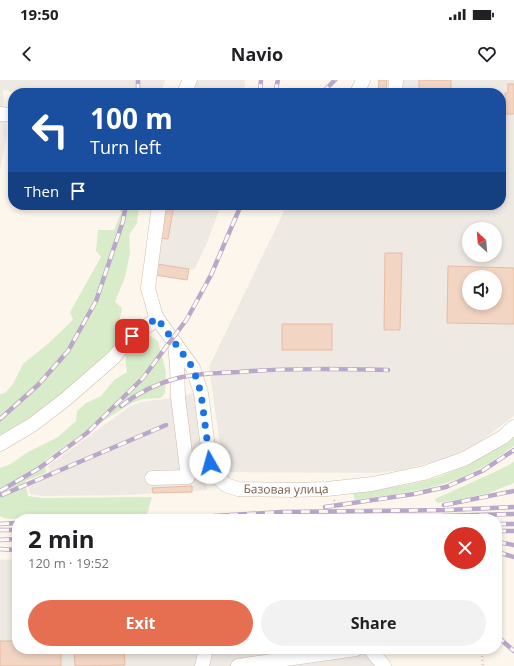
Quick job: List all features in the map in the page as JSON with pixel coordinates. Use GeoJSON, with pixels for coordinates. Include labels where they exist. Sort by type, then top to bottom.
{"type":"FeatureCollection","features":[{"type":"Feature","properties":{"kind":"lane","name":"Базовая улица"},"geometry":{"type":"LineString","coordinates":[[158,210],[148,288],[157,318],[193,368],[201,393],[210,463],[217,477],[226,485],[238,489],[327,489],[372,484],[431,470],[464,459],[503,437],[514,427]]}},
{"type":"Feature","properties":{"kind":"lane"},"geometry":{"type":"LineString","coordinates":[[0,444],[32,425],[66,399],[113,358],[132,336],[157,318]]}},
{"type":"Feature","properties":{"kind":"lane"},"geometry":{"type":"LineString","coordinates":[[152,478],[188,477],[178,397],[177,365],[174,342]]}},
{"type":"Feature","properties":{"kind":"lane"},"geometry":{"type":"LineString","coordinates":[[202,666],[205,654]]}},
{"type":"Feature","properties":{"kind":"lane"},"geometry":{"type":"LineString","coordinates":[[238,666],[321,654]]}},
{"type":"Feature","properties":{"kind":"lane"},"geometry":{"type":"LineString","coordinates":[[374,654],[384,666]]}},
{"type":"Feature","properties":{"kind":"path"},"geometry":{"type":"LineString","coordinates":[[327,489],[345,514]]}},
{"type":"Feature","properties":{"kind":"path"},"geometry":{"type":"LineString","coordinates":[[481,654],[483,666]]}},
{"type":"Feature","properties":{"kind":"shaded area"},"geometry":{"type":"Polygon","coordinates":[[[0,80],[165,80],[163,88],[8,88],[8,91],[3,90],[7,135],[0,171],[0,80]]]}},
{"type":"Feature","properties":{"kind":"shaded area"},"geometry":{"type":"Polygon","coordinates":[[[196,80],[245,80],[244,88],[194,88],[196,80]]]}},
{"type":"Feature","properties":{"kind":"shaded area"},"geometry":{"type":"Polygon","coordinates":[[[403,80],[514,80],[514,416],[478,443],[451,457],[403,470],[376,473],[231,472],[222,459],[209,367],[285,210],[506,210],[506,88],[402,88],[403,80]]]}},
{"type":"Feature","properties":{"kind":"shaded area"},"geometry":{"type":"Polygon","coordinates":[[[163,210],[219,210],[207,243],[194,270],[189,269],[187,280],[155,275],[163,210]]]}},
{"type":"Feature","properties":{"kind":"shaded area"},"geometry":{"type":"Polygon","coordinates":[[[194,393],[200,417],[207,490],[126,495],[42,496],[30,494],[28,486],[50,475],[48,466],[129,407],[140,402],[178,397],[194,393]]]}},
{"type":"Feature","properties":{"kind":"shaded area"},"geometry":{"type":"Polygon","coordinates":[[[12,559],[12,654],[371,654],[386,666],[0,666],[0,560],[12,559]]]}},
{"type":"Feature","properties":{"kind":"green space"},"geometry":{"type":"Polygon","coordinates":[[[120,210],[138,210],[137,223],[129,235],[130,253],[125,277],[115,302],[122,308],[114,347],[62,397],[0,439],[0,394],[5,393],[13,384],[23,364],[50,342],[73,320],[70,312],[101,257],[96,251],[98,230],[114,230],[121,213],[120,210]]]}},
{"type":"Feature","properties":{"kind":"green space"},"geometry":{"type":"Polygon","coordinates":[[[144,332],[158,341],[166,372],[165,393],[161,398],[143,399],[132,403],[79,436],[45,460],[46,473],[25,481],[28,496],[42,498],[152,497],[147,514],[12,514],[12,519],[10,519],[0,516],[0,468],[9,465],[28,452],[58,437],[76,421],[77,411],[86,403],[101,396],[114,380],[127,372],[126,359],[128,349],[144,332]]]}},
{"type":"Feature","properties":{"kind":"green space"},"geometry":{"type":"Polygon","coordinates":[[[514,435],[514,446],[484,466],[460,478],[416,491],[355,500],[353,493],[418,483],[448,473],[478,458],[514,435]]]}},
{"type":"Feature","properties":{"kind":"green space"},"geometry":{"type":"Polygon","coordinates":[[[514,462],[514,483],[489,493],[467,498],[437,503],[435,499],[499,470],[514,462]]]}},
{"type":"Feature","properties":{"kind":"building"},"geometry":{"type":"Polygon","coordinates":[[[379,80],[387,80],[386,88],[378,88],[379,80]]]}},
{"type":"Feature","properties":{"kind":"building"},"geometry":{"type":"Polygon","coordinates":[[[419,80],[451,80],[451,88],[419,88],[419,80]]]}},
{"type":"Feature","properties":{"kind":"building"},"geometry":{"type":"Polygon","coordinates":[[[508,84],[514,84],[514,114],[506,114],[506,93],[508,93],[508,84]]]}},
{"type":"Feature","properties":{"kind":"building"},"geometry":{"type":"Polygon","coordinates":[[[163,210],[173,210],[168,239],[158,238],[163,210]]]}},
{"type":"Feature","properties":{"kind":"building"},"geometry":{"type":"Polygon","coordinates":[[[385,253],[402,253],[400,330],[384,330],[385,253]]]}},
{"type":"Feature","properties":{"kind":"building"},"geometry":{"type":"Polygon","coordinates":[[[157,264],[189,269],[187,280],[155,275],[157,264]]]}},
{"type":"Feature","properties":{"kind":"building"},"geometry":{"type":"Polygon","coordinates":[[[448,266],[514,268],[514,324],[447,323],[448,266]]]}},
{"type":"Feature","properties":{"kind":"building"},"geometry":{"type":"Polygon","coordinates":[[[282,324],[332,324],[332,350],[282,350],[282,324]]]}},
{"type":"Feature","properties":{"kind":"building"},"geometry":{"type":"Polygon","coordinates":[[[192,486],[192,492],[153,493],[152,488],[192,486]]]}},
{"type":"Feature","properties":{"kind":"building"},"geometry":{"type":"Polygon","coordinates":[[[0,641],[12,641],[12,654],[61,654],[61,666],[0,666],[0,641]]]}},
{"type":"Feature","properties":{"kind":"building"},"geometry":{"type":"Polygon","coordinates":[[[74,654],[124,654],[125,665],[75,666],[74,654]]]}},
{"type":"Feature","properties":{"kind":"railway"},"geometry":{"type":"LineString","coordinates":[[138,80],[138,88]]}},
{"type":"Feature","properties":{"kind":"railway"},"geometry":{"type":"LineString","coordinates":[[260,88],[261,80]]}},
{"type":"Feature","properties":{"kind":"railway"},"geometry":{"type":"LineString","coordinates":[[276,88],[278,80]]}},
{"type":"Feature","properties":{"kind":"railway"},"geometry":{"type":"LineString","coordinates":[[327,88],[335,80]]}},
{"type":"Feature","properties":{"kind":"railway"},"geometry":{"type":"LineString","coordinates":[[0,419],[38,385],[68,351],[96,301],[123,221],[125,210]]}},
{"type":"Feature","properties":{"kind":"railway"},"geometry":{"type":"LineString","coordinates":[[0,491],[38,469],[87,433],[143,378],[187,319],[211,275],[239,210]]}},
{"type":"Feature","properties":{"kind":"railway"},"geometry":{"type":"LineString","coordinates":[[121,406],[134,397],[156,386],[171,380],[193,375],[295,369],[388,370]]}},
{"type":"Feature","properties":{"kind":"railway"},"geometry":{"type":"LineString","coordinates":[[2,495],[166,425]]}},
{"type":"Feature","properties":{"kind":"railway"},"geometry":{"type":"LineString","coordinates":[[325,507],[414,494],[446,487],[482,471],[514,450]]}},
{"type":"Feature","properties":{"kind":"railway"},"geometry":{"type":"LineString","coordinates":[[444,505],[514,491]]}},
{"type":"Feature","properties":{"kind":"railway"},"geometry":{"type":"LineString","coordinates":[[248,514],[282,512],[447,510],[514,507]]}},
{"type":"Feature","properties":{"kind":"railway"},"geometry":{"type":"LineString","coordinates":[[502,514],[514,514]]}},
{"type":"Feature","properties":{"kind":"railway"},"geometry":{"type":"LineString","coordinates":[[0,524],[12,523]]}},
{"type":"Feature","properties":{"kind":"railway"},"geometry":{"type":"LineString","coordinates":[[502,524],[514,524]]}},
{"type":"Feature","properties":{"kind":"railway"},"geometry":{"type":"LineString","coordinates":[[0,530],[12,530]]}},
{"type":"Feature","properties":{"kind":"railway"},"geometry":{"type":"LineString","coordinates":[[502,531],[514,531]]}},
{"type":"Feature","properties":{"kind":"railway"},"geometry":{"type":"LineString","coordinates":[[0,540],[12,539]]}},
{"type":"Feature","properties":{"kind":"railway"},"geometry":{"type":"LineString","coordinates":[[502,543],[514,545]]}},
{"type":"Feature","properties":{"kind":"railway"},"geometry":{"type":"LineString","coordinates":[[0,549],[12,550]]}},
{"type":"Feature","properties":{"kind":"railway"},"geometry":{"type":"LineString","coordinates":[[502,553],[514,557]]}},
{"type":"Feature","properties":{"kind":"railway"},"geometry":{"type":"LineString","coordinates":[[502,640],[514,651]]}},
{"type":"Feature","properties":{"kind":"route"},"geometry":{"type":"LineString","coordinates":[[132,336],[157,318],[193,368],[201,393],[210,463]]}}]}
